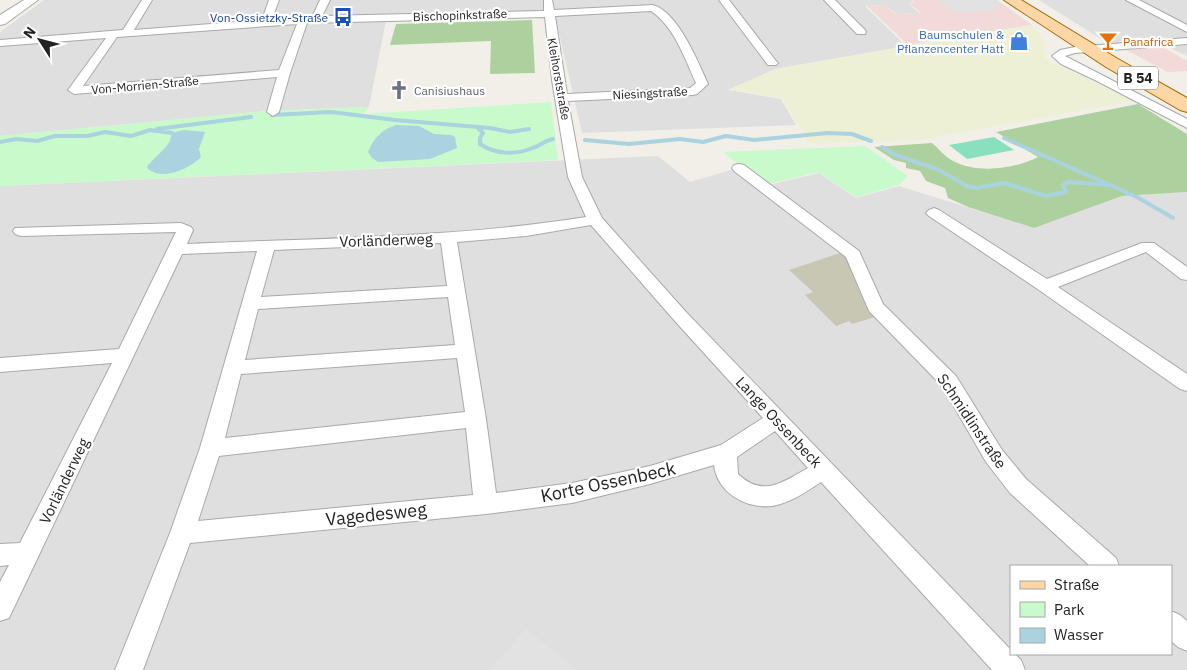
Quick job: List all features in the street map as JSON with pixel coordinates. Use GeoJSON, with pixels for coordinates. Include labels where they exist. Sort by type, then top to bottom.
{"type":"FeatureCollection","features":[{"type":"Feature","properties":{"kind":"main road","name":"B 54"},"geometry":{"type":"LineString","coordinates":[[1011,0],[1180,95]]}},
{"type":"Feature","properties":{"kind":"main road","name":"B 54"},"geometry":{"type":"LineString","coordinates":[[1026,0],[1095,48]]}},
{"type":"Feature","properties":{"kind":"street"},"geometry":{"type":"LineString","coordinates":[[0,21],[32,0]]}},
{"type":"Feature","properties":{"kind":"street"},"geometry":{"type":"LineString","coordinates":[[127,33],[148,0]]}},
{"type":"Feature","properties":{"kind":"street"},"geometry":{"type":"LineString","coordinates":[[266,23],[274,0]]}},
{"type":"Feature","properties":{"kind":"street"},"geometry":{"type":"LineString","coordinates":[[273,112],[284,73],[309,20],[324,0]]}},
{"type":"Feature","properties":{"kind":"street"},"geometry":{"type":"LineString","coordinates":[[724,0],[772,63]]}},
{"type":"Feature","properties":{"kind":"street"},"geometry":{"type":"LineString","coordinates":[[830,0],[861,32]]}},
{"type":"Feature","properties":{"kind":"street"},"geometry":{"type":"LineString","coordinates":[[1131,0],[1187,29]]}},
{"type":"Feature","properties":{"kind":"street","name":"Bischopinkstraße"},"geometry":{"type":"LineString","coordinates":[[0,43],[309,20],[548,6],[572,13],[653,8]]}},
{"type":"Feature","properties":{"kind":"street","name":"Kleihorststraße"},"geometry":{"type":"LineString","coordinates":[[548,6],[558,80],[563,98],[573,158]]}},
{"type":"Feature","properties":{"kind":"street","name":"Niesingstraße"},"geometry":{"type":"LineString","coordinates":[[563,98],[693,91],[702,84],[683,44],[661,11],[653,8]]}},
{"type":"Feature","properties":{"kind":"street","name":"Von-Morrien-Straße"},"geometry":{"type":"LineString","coordinates":[[114,34],[74,90],[284,73]]}},
{"type":"Feature","properties":{"kind":"street"},"geometry":{"type":"LineString","coordinates":[[1187,41],[1095,48],[1064,52],[1058,56],[1065,62],[1101,78],[1187,124]]}},
{"type":"Feature","properties":{"kind":"street","name":"Lange Ossenbeck"},"geometry":{"type":"LineString","coordinates":[[573,158],[575,177],[594,220],[628,259],[1012,670]]}},
{"type":"Feature","properties":{"kind":"street","name":"Schmidlinstraße"},"geometry":{"type":"LineString","coordinates":[[739,168],[853,255],[874,307],[949,381],[994,456],[1018,486],[1106,565]]}},
{"type":"Feature","properties":{"kind":"street"},"geometry":{"type":"LineString","coordinates":[[934,213],[1045,286],[1187,384]]}},
{"type":"Feature","properties":{"kind":"street","name":"Vorländerweg"},"geometry":{"type":"LineString","coordinates":[[177,249],[448,238],[526,231],[594,220]]}},
{"type":"Feature","properties":{"kind":"street","name":"Vorländerweg"},"geometry":{"type":"LineString","coordinates":[[0,609],[126,355],[185,230],[174,227],[21,231]]}},
{"type":"Feature","properties":{"kind":"street"},"geometry":{"type":"LineString","coordinates":[[448,238],[476,419],[486,504]]}},
{"type":"Feature","properties":{"kind":"street"},"geometry":{"type":"LineString","coordinates":[[1045,286],[1155,243],[1187,275]]}},
{"type":"Feature","properties":{"kind":"street"},"geometry":{"type":"LineString","coordinates":[[129,670],[182,533],[211,448],[267,245]]}},
{"type":"Feature","properties":{"kind":"street"},"geometry":{"type":"LineString","coordinates":[[250,304],[455,291]]}},
{"type":"Feature","properties":{"kind":"street"},"geometry":{"type":"LineString","coordinates":[[234,368],[464,351]]}},
{"type":"Feature","properties":{"kind":"street"},"geometry":{"type":"LineString","coordinates":[[0,365],[126,355]]}},
{"type":"Feature","properties":{"kind":"street"},"geometry":{"type":"LineString","coordinates":[[211,448],[476,419]]}},
{"type":"Feature","properties":{"kind":"street","name":"Korte Ossenbeck"},"geometry":{"type":"LineString","coordinates":[[486,504],[572,493],[650,475],[728,452],[777,419]]}},
{"type":"Feature","properties":{"kind":"street"},"geometry":{"type":"LineString","coordinates":[[728,452],[725,462],[731,481],[739,489],[752,494],[764,496],[779,494],[824,469]]}},
{"type":"Feature","properties":{"kind":"street","name":"Vagedesweg"},"geometry":{"type":"LineString","coordinates":[[182,533],[486,504]]}},
{"type":"Feature","properties":{"kind":"street"},"geometry":{"type":"LineString","coordinates":[[0,555],[29,552]]}},
{"type":"Feature","properties":{"kind":"street"},"geometry":{"type":"LineString","coordinates":[[1172,625],[1187,638]]}},
{"type":"Feature","properties":{"kind":"shaded area"},"geometry":{"type":"Polygon","coordinates":[[[44,0],[911,0],[914,2],[908,3],[919,13],[896,14],[885,5],[865,6],[906,46],[775,69],[728,90],[781,99],[796,125],[582,133],[554,11],[387,16],[369,107],[267,111],[0,136],[0,32],[44,0]]]}},
{"type":"Feature","properties":{"kind":"shaded area"},"geometry":{"type":"Polygon","coordinates":[[[913,0],[997,0],[1032,25],[908,45],[867,6],[885,5],[895,14],[921,13],[909,3],[915,3],[913,0]]]}},
{"type":"Feature","properties":{"kind":"shaded area"},"geometry":{"type":"Polygon","coordinates":[[[939,0],[997,0],[1000,3],[992,11],[954,12],[939,0]]]}},
{"type":"Feature","properties":{"kind":"shaded area"},"geometry":{"type":"Polygon","coordinates":[[[1039,0],[1187,0],[1187,56],[1157,42],[1109,44],[1039,0]]]}},
{"type":"Feature","properties":{"kind":"shaded area"},"geometry":{"type":"Polygon","coordinates":[[[1032,25],[1044,41],[1045,57],[1052,64],[1065,68],[1134,101],[921,140],[809,144],[782,98],[729,90],[776,69],[1032,25]]]}},
{"type":"Feature","properties":{"kind":"shaded area"},"geometry":{"type":"Polygon","coordinates":[[[1161,46],[1187,61],[1187,71],[1168,72],[1126,50],[1161,46]]]}},
{"type":"Feature","properties":{"kind":"shaded area"},"geometry":{"type":"Polygon","coordinates":[[[658,156],[690,182],[741,167],[764,186],[819,173],[856,198],[899,186],[1034,228],[1122,196],[1187,192],[1187,670],[0,670],[0,186],[658,156]]]}},
{"type":"Feature","properties":{"kind":"shaded area"},"geometry":{"type":"Polygon","coordinates":[[[840,253],[849,260],[857,286],[875,317],[852,324],[849,321],[836,326],[805,295],[813,292],[789,270],[840,253]]]}},
{"type":"Feature","properties":{"kind":"shaded area"},"geometry":{"type":"Polygon","coordinates":[[[526,629],[578,670],[489,670],[526,629]]]}},
{"type":"Feature","properties":{"kind":"green space"},"geometry":{"type":"Polygon","coordinates":[[[532,20],[535,73],[490,74],[491,41],[390,45],[396,24],[532,20]]]}},
{"type":"Feature","properties":{"kind":"green space"},"geometry":{"type":"Polygon","coordinates":[[[551,102],[558,160],[0,186],[0,136],[267,111],[369,107],[364,114],[551,102]]]}},
{"type":"Feature","properties":{"kind":"green space"},"geometry":{"type":"Polygon","coordinates":[[[1138,104],[1187,134],[1187,192],[1122,196],[1034,228],[968,207],[948,198],[945,188],[926,181],[920,171],[906,168],[906,163],[894,160],[874,147],[932,143],[944,155],[963,165],[984,169],[1007,167],[1038,157],[996,132],[1138,104]]]}},
{"type":"Feature","properties":{"kind":"green space"},"geometry":{"type":"Polygon","coordinates":[[[994,137],[1014,150],[967,159],[949,145],[994,137]]]}},
{"type":"Feature","properties":{"kind":"green space"},"geometry":{"type":"Polygon","coordinates":[[[865,146],[908,176],[899,185],[856,197],[818,172],[765,185],[723,152],[865,146]]]}},
{"type":"Feature","properties":{"kind":"water"},"geometry":{"type":"Polygon","coordinates":[[[396,125],[419,126],[434,134],[451,135],[455,137],[457,148],[430,159],[378,162],[368,152],[370,147],[382,132],[396,125]]]}},
{"type":"Feature","properties":{"kind":"water"},"geometry":{"type":"Polygon","coordinates":[[[184,130],[205,132],[199,149],[201,157],[190,166],[168,174],[161,174],[148,169],[147,166],[170,141],[172,133],[184,130]]]}},
{"type":"Feature","properties":{"kind":"waterway"},"geometry":{"type":"LineString","coordinates":[[272,115],[331,112],[395,120],[490,128],[510,132],[529,129]]}},
{"type":"Feature","properties":{"kind":"waterway"},"geometry":{"type":"LineString","coordinates":[[157,129],[251,117]]}},
{"type":"Feature","properties":{"kind":"waterway"},"geometry":{"type":"LineString","coordinates":[[478,128],[483,133],[480,138],[480,144],[500,152],[528,150],[553,139]]}},
{"type":"Feature","properties":{"kind":"waterway"},"geometry":{"type":"LineString","coordinates":[[0,142],[16,139],[37,141],[55,136],[87,136],[105,132],[131,136],[150,130],[172,133]]}},
{"type":"Feature","properties":{"kind":"waterway"},"geometry":{"type":"LineString","coordinates":[[585,140],[629,144],[680,139],[703,142],[726,136],[754,140],[828,133],[852,134],[871,141]]}},
{"type":"Feature","properties":{"kind":"waterway"},"geometry":{"type":"LineString","coordinates":[[1004,138],[1110,185]]}},
{"type":"Feature","properties":{"kind":"waterway"},"geometry":{"type":"LineString","coordinates":[[882,147],[893,154],[939,170],[967,186],[977,188],[1004,183],[1046,196],[1066,192],[1063,185],[1068,182],[1110,185]]}},
{"type":"Feature","properties":{"kind":"waterway"},"geometry":{"type":"LineString","coordinates":[[1110,185],[1137,197],[1173,218]]}},
{"type":"Feature","properties":{"kind":"place","name":"Von-Ossietzky-Straße"},"geometry":{"type":"Point","coordinates":[343,17]}},
{"type":"Feature","properties":{"kind":"place","name":"Baumschulen & Pflanzencenter Hatt"},"geometry":{"type":"Point","coordinates":[1019,41]}},
{"type":"Feature","properties":{"kind":"place","name":"Panafrica"},"geometry":{"type":"Point","coordinates":[1108,41]}},
{"type":"Feature","properties":{"kind":"place","name":"Canisiushaus"},"geometry":{"type":"Point","coordinates":[399,90]}}]}
